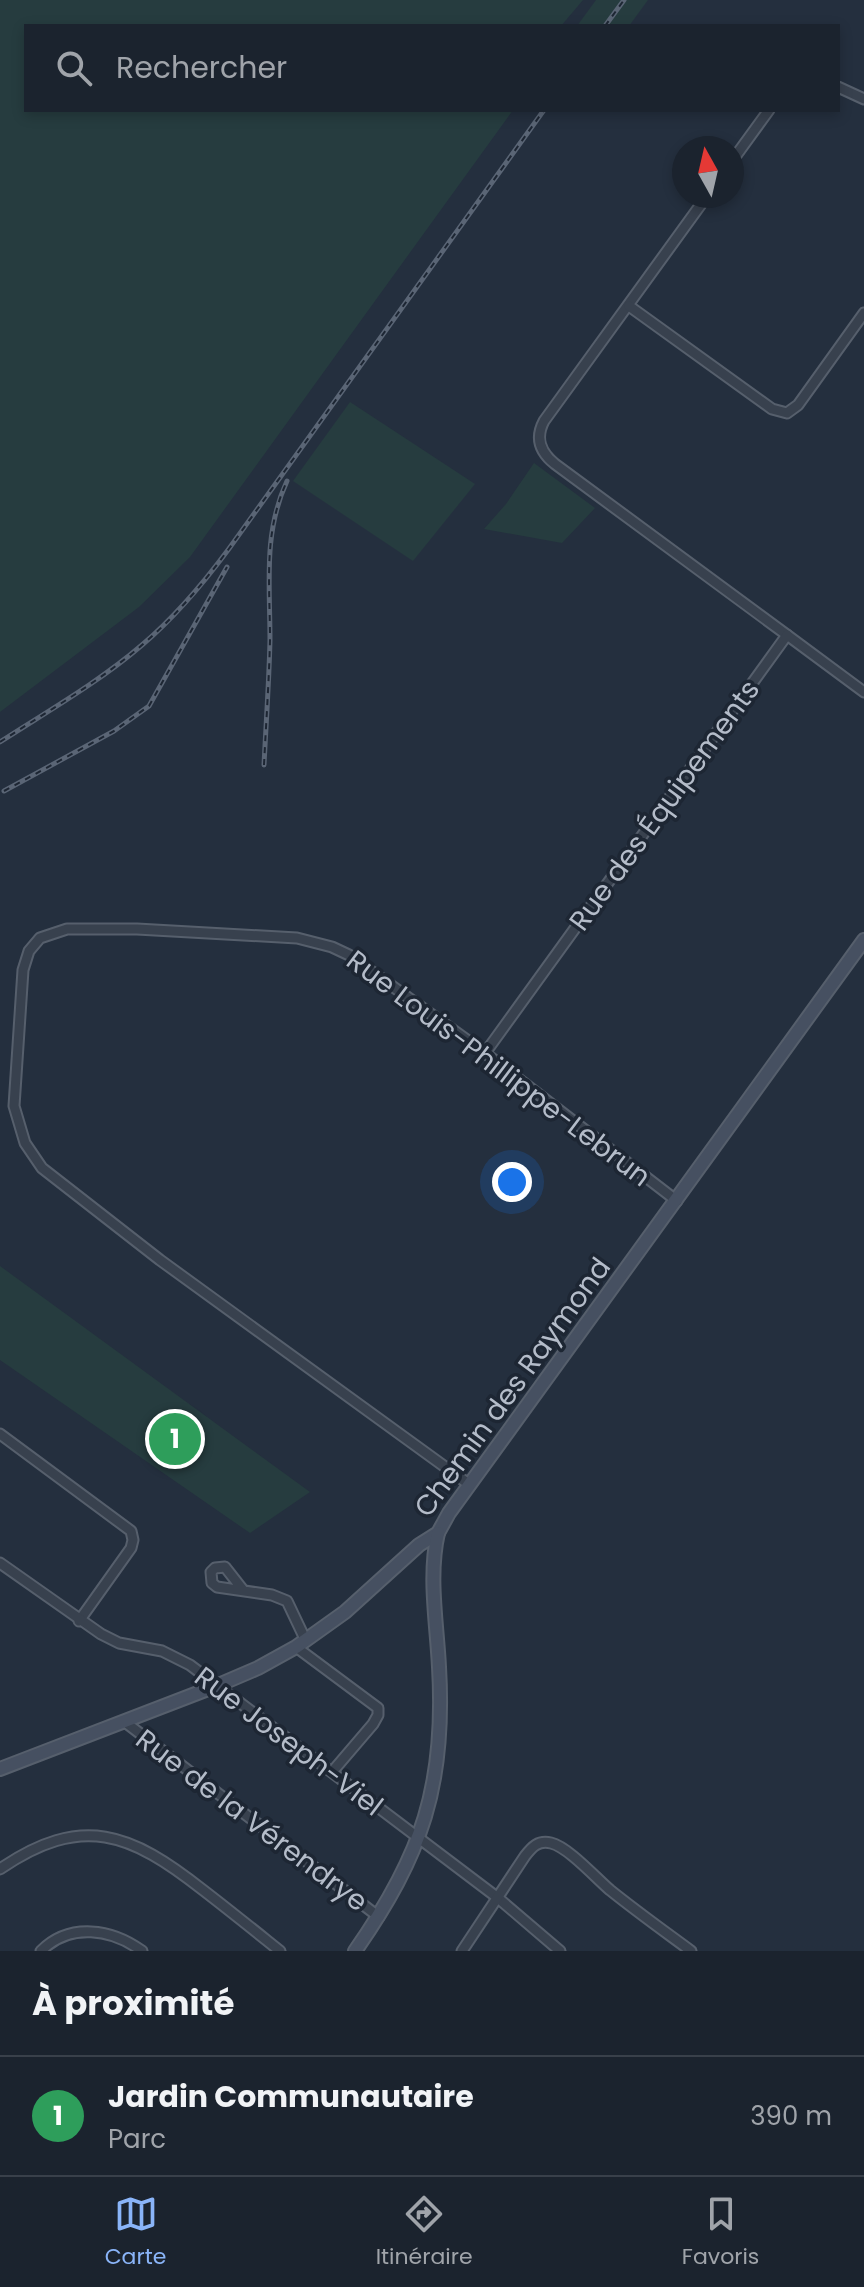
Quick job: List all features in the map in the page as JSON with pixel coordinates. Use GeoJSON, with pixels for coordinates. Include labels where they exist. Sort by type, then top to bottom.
{"type":"FeatureCollection","features":[{"type":"Feature","properties":{"kind":"street"},"geometry":{"type":"LineString","coordinates":[[840,88],[864,99]]}},
{"type":"Feature","properties":{"kind":"street"},"geometry":{"type":"LineString","coordinates":[[744,144],[768,112]]}},
{"type":"Feature","properties":{"kind":"street"},"geometry":{"type":"LineString","coordinates":[[698,208],[544,421],[540,429],[541,447],[546,456],[572,476],[864,692]]}},
{"type":"Feature","properties":{"kind":"street"},"geometry":{"type":"LineString","coordinates":[[629,306],[772,409],[787,413],[798,405],[864,313]]}},
{"type":"Feature","properties":{"kind":"street","name":"Rue des Équipements"},"geometry":{"type":"LineString","coordinates":[[485,1053],[787,635]]}},
{"type":"Feature","properties":{"kind":"street","name":"Rue Louis-Phillippe-Lebrun"},"geometry":{"type":"LineString","coordinates":[[470,1485],[160,1260],[42,1168],[25,1143],[14,1106],[23,970],[29,951],[40,938],[67,929],[137,929],[316,941],[349,955],[485,1053],[677,1201]]}},
{"type":"Feature","properties":{"kind":"street","name":"Chemin des Raymond"},"geometry":{"type":"LineString","coordinates":[[0,1769],[258,1668],[301,1644],[345,1612],[419,1545],[438,1533],[864,940]]}},
{"type":"Feature","properties":{"kind":"street"},"geometry":{"type":"LineString","coordinates":[[0,1434],[131,1531],[131,1548],[79,1621]]}},
{"type":"Feature","properties":{"kind":"street"},"geometry":{"type":"LineString","coordinates":[[355,1951],[379,1917],[419,1840],[432,1793],[440,1724],[434,1568],[438,1533]]}},
{"type":"Feature","properties":{"kind":"street","name":"Rue Joseph-Viel"},"geometry":{"type":"LineString","coordinates":[[0,1563],[79,1621],[119,1643],[162,1651],[190,1665],[498,1898],[559,1951]]}},
{"type":"Feature","properties":{"kind":"street"},"geometry":{"type":"LineString","coordinates":[[243,1590],[287,1601],[301,1644],[378,1708],[373,1724],[332,1772]]}},
{"type":"Feature","properties":{"kind":"street","name":"Rue de la Vérendrye"},"geometry":{"type":"LineString","coordinates":[[125,1722],[379,1917]]}},
{"type":"Feature","properties":{"kind":"street"},"geometry":{"type":"LineString","coordinates":[[0,1869],[21,1855],[64,1838],[91,1836],[123,1840],[147,1850],[179,1871],[280,1951]]}},
{"type":"Feature","properties":{"kind":"street"},"geometry":{"type":"LineString","coordinates":[[462,1951],[532,1847],[540,1842],[548,1842],[567,1853],[691,1951]]}},
{"type":"Feature","properties":{"kind":"street"},"geometry":{"type":"LineString","coordinates":[[41,1951],[61,1936],[86,1931],[115,1935],[142,1951]]}},
{"type":"Feature","properties":{"kind":"green space"},"geometry":{"type":"Polygon","coordinates":[[[0,0],[583,0],[563,24],[24,24],[24,112],[512,112],[190,557],[139,607],[0,712],[0,0]]]}},
{"type":"Feature","properties":{"kind":"green space"},"geometry":{"type":"Polygon","coordinates":[[[596,0],[648,0],[630,24],[578,24],[596,0]]]}},
{"type":"Feature","properties":{"kind":"green space"},"geometry":{"type":"Polygon","coordinates":[[[350,402],[475,484],[413,561],[293,481],[350,402]]]}},
{"type":"Feature","properties":{"kind":"green space"},"geometry":{"type":"Polygon","coordinates":[[[534,463],[595,508],[562,543],[484,529],[506,504],[534,463]]]}},
{"type":"Feature","properties":{"kind":"green space"},"geometry":{"type":"Polygon","coordinates":[[[0,1266],[310,1492],[250,1533],[0,1360],[0,1266]]]}},
{"type":"Feature","properties":{"kind":"railway"},"geometry":{"type":"LineString","coordinates":[[606,24],[624,0]]}},
{"type":"Feature","properties":{"kind":"railway"},"geometry":{"type":"LineString","coordinates":[[0,742],[126,659],[166,623],[198,588],[543,112]]}},
{"type":"Feature","properties":{"kind":"railway"},"geometry":{"type":"LineString","coordinates":[[264,765],[270,656],[271,539],[279,500],[287,481]]}},
{"type":"Feature","properties":{"kind":"railway"},"geometry":{"type":"LineString","coordinates":[[4,791],[114,731],[149,706],[227,567]]}},
{"type":"Feature","properties":{"kind":"place","name":"Jardin Communautaire"},"geometry":{"type":"Point","coordinates":[175,1439]}}]}
